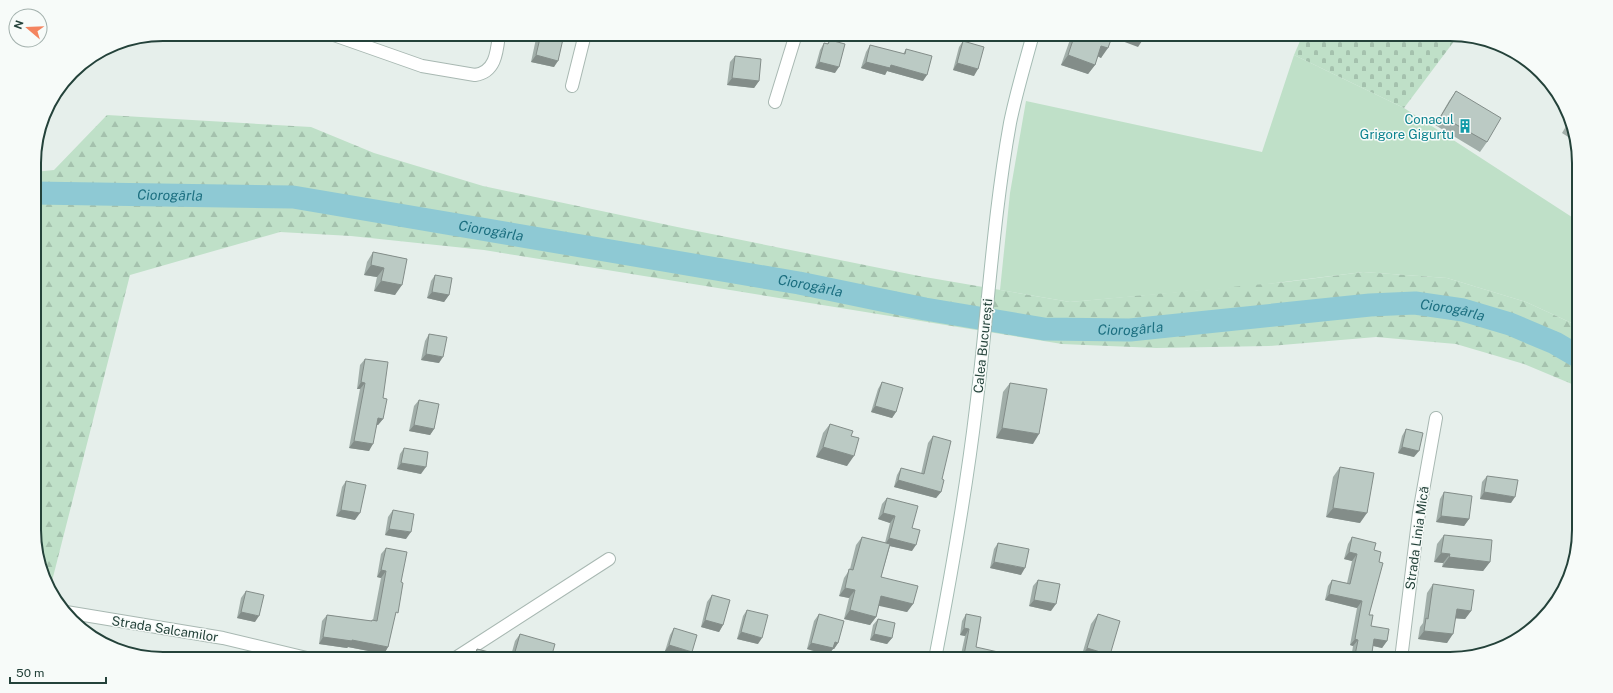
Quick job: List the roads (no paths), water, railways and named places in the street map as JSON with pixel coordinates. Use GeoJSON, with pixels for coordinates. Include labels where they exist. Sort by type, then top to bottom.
{"type":"FeatureCollection","features":[{"type":"Feature","properties":{"kind":"street"},"geometry":{"type":"LineString","coordinates":[[351,41],[422,66],[476,75],[482,74],[489,70],[496,54],[498,41]]}},
{"type":"Feature","properties":{"kind":"street"},"geometry":{"type":"LineString","coordinates":[[572,86],[583,41]]}},
{"type":"Feature","properties":{"kind":"street"},"geometry":{"type":"LineString","coordinates":[[776,102],[794,41]]}},
{"type":"Feature","properties":{"kind":"street","name":"Calea București"},"geometry":{"type":"LineString","coordinates":[[936,652],[964,493],[981,370],[991,260],[1010,124],[1018,86],[1031,41]]}},
{"type":"Feature","properties":{"kind":"street","name":"Strada Linia Mică"},"geometry":{"type":"LineString","coordinates":[[1402,652],[1419,513],[1436,418]]}},
{"type":"Feature","properties":{"kind":"street"},"geometry":{"type":"LineString","coordinates":[[465,652],[609,559]]}},
{"type":"Feature","properties":{"kind":"street","name":"Strada Salcamilor"},"geometry":{"type":"LineString","coordinates":[[75,613],[223,638],[282,652]]}},
{"type":"Feature","properties":{"kind":"waterway","name":"Ciorogârla"},"geometry":{"type":"LineString","coordinates":[[41,193],[293,197],[799,283],[925,309],[1044,329],[1130,330],[1370,305],[1415,303],[1463,310],[1510,324],[1555,343],[1572,353]]}},
{"type":"Feature","properties":{"kind":"place","name":"Conacul Grigore Gigurtu"},"geometry":{"type":"Point","coordinates":[1465,126]}}]}
